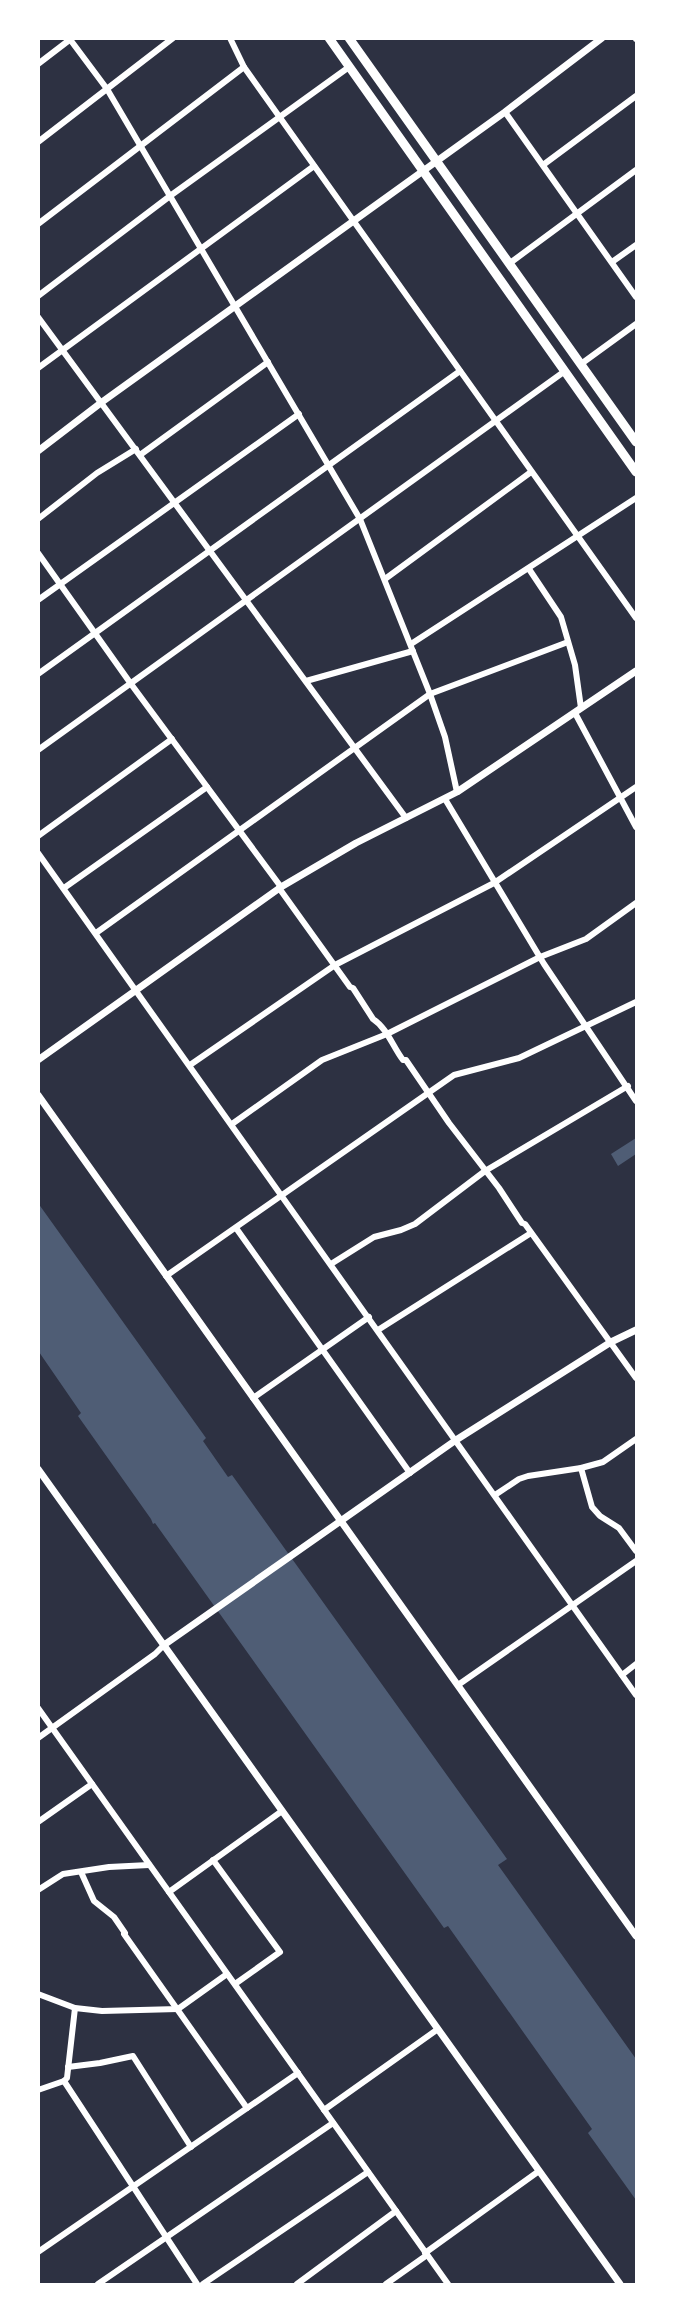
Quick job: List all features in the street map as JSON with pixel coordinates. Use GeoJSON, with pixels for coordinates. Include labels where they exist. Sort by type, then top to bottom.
{"type":"FeatureCollection","features":[{"type":"Feature","properties":{"kind":"main road"},"geometry":{"type":"LineString","coordinates":[[329,38],[636,472]]}},
{"type":"Feature","properties":{"kind":"main road"},"geometry":{"type":"LineString","coordinates":[[349,38],[636,442]]}},
{"type":"Feature","properties":{"kind":"street"},"geometry":{"type":"LineString","coordinates":[[38,142],[173,38]]}},
{"type":"Feature","properties":{"kind":"street"},"geometry":{"type":"LineString","coordinates":[[230,38],[244,67],[636,618]]}},
{"type":"Feature","properties":{"kind":"street"},"geometry":{"type":"LineString","coordinates":[[38,451],[505,112],[602,38]]}},
{"type":"Feature","properties":{"kind":"street"},"geometry":{"type":"LineString","coordinates":[[38,64],[70,39],[107,89],[360,519],[430,694],[445,737],[457,792]]}},
{"type":"Feature","properties":{"kind":"street"},"geometry":{"type":"LineString","coordinates":[[38,224],[244,67]]}},
{"type":"Feature","properties":{"kind":"street"},"geometry":{"type":"LineString","coordinates":[[38,296],[170,196],[349,67]]}},
{"type":"Feature","properties":{"kind":"street"},"geometry":{"type":"LineString","coordinates":[[543,165],[636,96]]}},
{"type":"Feature","properties":{"kind":"street"},"geometry":{"type":"LineString","coordinates":[[505,112],[636,297]]}},
{"type":"Feature","properties":{"kind":"street"},"geometry":{"type":"LineString","coordinates":[[38,368],[314,166]]}},
{"type":"Feature","properties":{"kind":"street"},"geometry":{"type":"LineString","coordinates":[[510,263],[636,170]]}},
{"type":"Feature","properties":{"kind":"street"},"geometry":{"type":"LineString","coordinates":[[612,262],[636,245]]}},
{"type":"Feature","properties":{"kind":"street"},"geometry":{"type":"LineString","coordinates":[[38,317],[406,818]]}},
{"type":"Feature","properties":{"kind":"street"},"geometry":{"type":"LineString","coordinates":[[581,364],[636,324]]}},
{"type":"Feature","properties":{"kind":"street"},"geometry":{"type":"LineString","coordinates":[[38,519],[97,473],[138,452],[268,362]]}},
{"type":"Feature","properties":{"kind":"street"},"geometry":{"type":"LineString","coordinates":[[38,674],[460,370]]}},
{"type":"Feature","properties":{"kind":"street"},"geometry":{"type":"LineString","coordinates":[[38,750],[565,371]]}},
{"type":"Feature","properties":{"kind":"street"},"geometry":{"type":"LineString","coordinates":[[38,600],[299,414]]}},
{"type":"Feature","properties":{"kind":"street"},"geometry":{"type":"LineString","coordinates":[[385,579],[531,472]]}},
{"type":"Feature","properties":{"kind":"street"},"geometry":{"type":"LineString","coordinates":[[306,681],[412,648],[636,498]]}},
{"type":"Feature","properties":{"kind":"street"},"geometry":{"type":"LineString","coordinates":[[38,553],[364,1007],[387,1034],[636,1378]]}},
{"type":"Feature","properties":{"kind":"street"},"geometry":{"type":"LineString","coordinates":[[529,569],[561,617],[575,665],[578,711],[636,827]]}},
{"type":"Feature","properties":{"kind":"street"},"geometry":{"type":"LineString","coordinates":[[96,933],[430,694],[568,642]]}},
{"type":"Feature","properties":{"kind":"street"},"geometry":{"type":"LineString","coordinates":[[38,1060],[280,888],[356,844],[457,792],[636,671]]}},
{"type":"Feature","properties":{"kind":"street"},"geometry":{"type":"LineString","coordinates":[[38,836],[172,739]]}},
{"type":"Feature","properties":{"kind":"street"},"geometry":{"type":"LineString","coordinates":[[64,888],[207,787]]}},
{"type":"Feature","properties":{"kind":"street"},"geometry":{"type":"LineString","coordinates":[[190,1065],[335,965],[494,883],[636,788]]}},
{"type":"Feature","properties":{"kind":"street"},"geometry":{"type":"LineString","coordinates":[[444,799],[540,957],[632,1087],[636,1101]]}},
{"type":"Feature","properties":{"kind":"street"},"geometry":{"type":"LineString","coordinates":[[38,853],[636,1695]]}},
{"type":"Feature","properties":{"kind":"street"},"geometry":{"type":"LineString","coordinates":[[232,1124],[322,1060],[387,1034],[540,957],[586,939],[636,902]]}},
{"type":"Feature","properties":{"kind":"street"},"geometry":{"type":"LineString","coordinates":[[166,1276],[454,1075],[519,1058],[636,1002]]}},
{"type":"Feature","properties":{"kind":"street"},"geometry":{"type":"LineString","coordinates":[[331,1264],[374,1237],[415,1224],[485,1171],[632,1087]]}},
{"type":"Feature","properties":{"kind":"street"},"geometry":{"type":"LineString","coordinates":[[38,1096],[636,1936]]}},
{"type":"Feature","properties":{"kind":"street"},"geometry":{"type":"LineString","coordinates":[[236,1227],[410,1473]]}},
{"type":"Feature","properties":{"kind":"street"},"geometry":{"type":"LineString","coordinates":[[377,1330],[531,1233]]}},
{"type":"Feature","properties":{"kind":"street"},"geometry":{"type":"LineString","coordinates":[[253,1398],[369,1317]]}},
{"type":"Feature","properties":{"kind":"street"},"geometry":{"type":"LineString","coordinates":[[38,1738],[164,1645],[456,1440],[611,1342],[636,1330]]}},
{"type":"Feature","properties":{"kind":"street"},"geometry":{"type":"LineString","coordinates":[[495,1495],[528,1476],[603,1462],[636,1439]]}},
{"type":"Feature","properties":{"kind":"street"},"geometry":{"type":"LineString","coordinates":[[581,1468],[589,1502],[595,1512],[619,1528],[636,1551]]}},
{"type":"Feature","properties":{"kind":"street"},"geometry":{"type":"LineString","coordinates":[[38,1469],[620,2284]]}},
{"type":"Feature","properties":{"kind":"street"},"geometry":{"type":"LineString","coordinates":[[458,1685],[636,1561]]}},
{"type":"Feature","properties":{"kind":"street"},"geometry":{"type":"LineString","coordinates":[[622,1675],[636,1664]]}},
{"type":"Feature","properties":{"kind":"street"},"geometry":{"type":"LineString","coordinates":[[38,1708],[448,2284]]}},
{"type":"Feature","properties":{"kind":"street"},"geometry":{"type":"LineString","coordinates":[[38,1822],[92,1784]]}},
{"type":"Feature","properties":{"kind":"street"},"geometry":{"type":"LineString","coordinates":[[169,1892],[282,1811]]}},
{"type":"Feature","properties":{"kind":"street"},"geometry":{"type":"LineString","coordinates":[[213,1860],[280,1952],[235,1984]]}},
{"type":"Feature","properties":{"kind":"street"},"geometry":{"type":"LineString","coordinates":[[38,1890],[63,1874],[149,1865]]}},
{"type":"Feature","properties":{"kind":"street"},"geometry":{"type":"LineString","coordinates":[[81,1871],[94,1901],[114,1917],[247,2108]]}},
{"type":"Feature","properties":{"kind":"street"},"geometry":{"type":"LineString","coordinates":[[38,1994],[75,2008],[102,2011],[178,2009],[227,1974]]}},
{"type":"Feature","properties":{"kind":"street"},"geometry":{"type":"LineString","coordinates":[[38,2090],[67,2078],[75,2008]]}},
{"type":"Feature","properties":{"kind":"street"},"geometry":{"type":"LineString","coordinates":[[324,2110],[438,2029]]}},
{"type":"Feature","properties":{"kind":"street"},"geometry":{"type":"LineString","coordinates":[[68,2067],[133,2056],[191,2147]]}},
{"type":"Feature","properties":{"kind":"street"},"geometry":{"type":"LineString","coordinates":[[38,2252],[298,2073]]}},
{"type":"Feature","properties":{"kind":"street"},"geometry":{"type":"LineString","coordinates":[[64,2081],[197,2284]]}},
{"type":"Feature","properties":{"kind":"street"},"geometry":{"type":"LineString","coordinates":[[99,2284],[333,2123]]}},
{"type":"Feature","properties":{"kind":"street"},"geometry":{"type":"LineString","coordinates":[[386,2284],[539,2171]]}},
{"type":"Feature","properties":{"kind":"street"},"geometry":{"type":"LineString","coordinates":[[203,2284],[368,2172]]}},
{"type":"Feature","properties":{"kind":"street"},"geometry":{"type":"LineString","coordinates":[[297,2284],[396,2211]]}},
{"type":"Feature","properties":{"kind":"water"},"geometry":{"type":"Polygon","coordinates":[[[636,1138],[636,1154],[618,1166],[611,1154],[636,1138]]]}},
{"type":"Feature","properties":{"kind":"water"},"geometry":{"type":"Polygon","coordinates":[[[38,1203],[206,1438],[203,1441],[228,1477],[232,1475],[507,1859],[498,1865],[636,2059],[636,2200],[588,2133],[592,2129],[448,1926],[444,1928],[155,1523],[153,1524],[78,1416],[81,1413],[39,1352],[38,1203]]]}}]}
